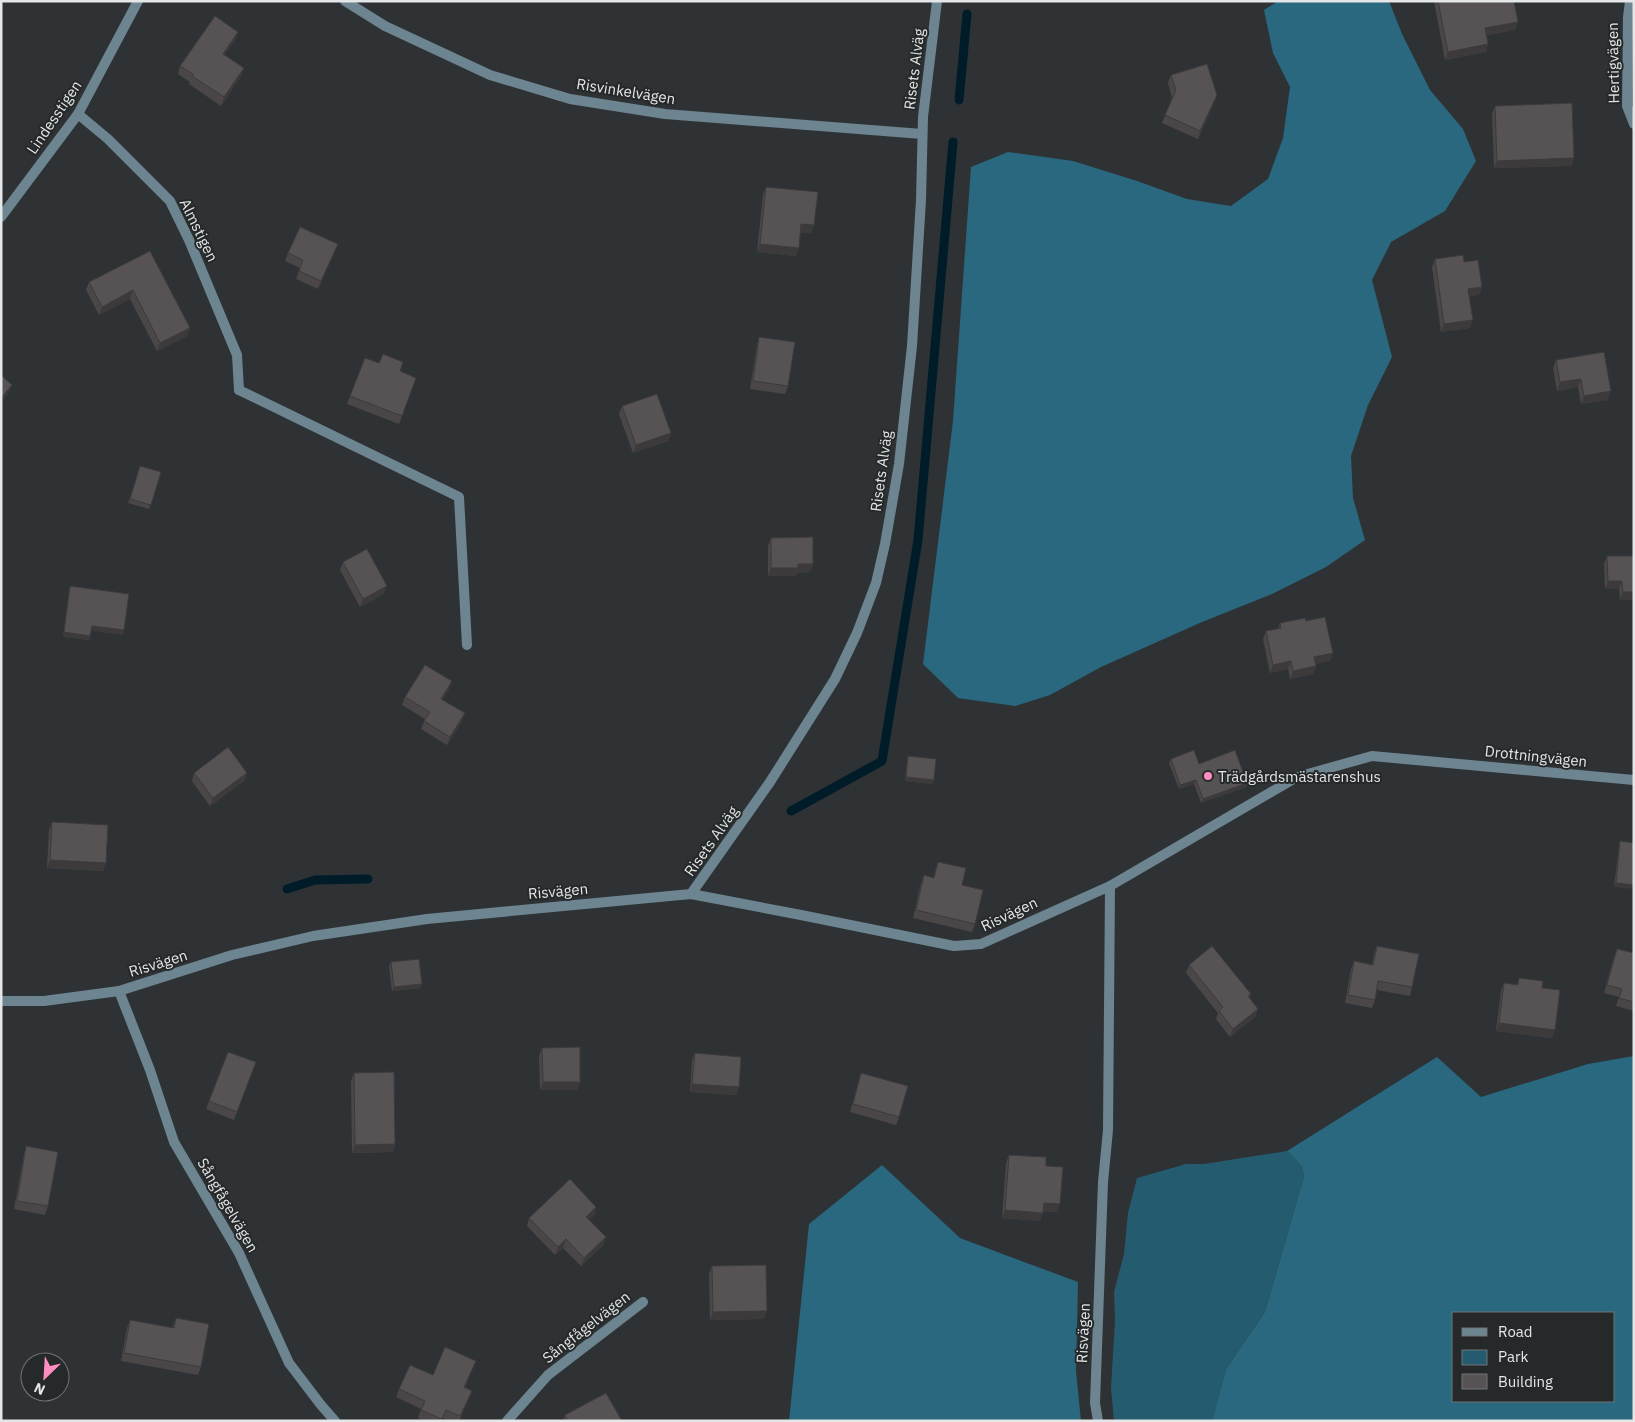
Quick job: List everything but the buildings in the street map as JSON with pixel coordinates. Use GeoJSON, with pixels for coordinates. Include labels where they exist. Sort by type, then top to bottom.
{"type":"FeatureCollection","features":[{"type":"Feature","properties":{"kind":"street","name":"Lindesstigen"},"geometry":{"type":"LineString","coordinates":[[1,217],[78,114],[138,1]]}},
{"type":"Feature","properties":{"kind":"street","name":"Risvinkelvägen"},"geometry":{"type":"LineString","coordinates":[[344,1],[385,26],[490,74],[570,99],[665,114],[922,134]]}},
{"type":"Feature","properties":{"kind":"street","name":"Risets Alväg"},"geometry":{"type":"LineString","coordinates":[[691,894],[765,790],[836,679],[857,633],[876,583],[899,464],[911,356],[921,200],[922,134],[937,1]]}},
{"type":"Feature","properties":{"kind":"street","name":"Hertigvägen"},"geometry":{"type":"LineString","coordinates":[[1630,1],[1628,17],[1627,106],[1634,124]]}},
{"type":"Feature","properties":{"kind":"street","name":"Almstigen"},"geometry":{"type":"LineString","coordinates":[[78,114],[108,140],[170,201],[237,355],[239,390],[459,497],[467,645]]}},
{"type":"Feature","properties":{"kind":"street","name":"Risvägen"},"geometry":{"type":"LineString","coordinates":[[1,1002],[44,1001],[119,990],[232,955],[313,936],[427,919],[691,894],[801,914],[954,946],[981,944],[1110,886],[1297,777],[1372,756],[1435,762]]}},
{"type":"Feature","properties":{"kind":"street","name":"Drottningvägen"},"geometry":{"type":"LineString","coordinates":[[1435,762],[1634,780]]}},
{"type":"Feature","properties":{"kind":"street","name":"Risvägen"},"geometry":{"type":"LineString","coordinates":[[1098,1421],[1095,1403],[1103,1182],[1108,1130],[1110,886]]}},
{"type":"Feature","properties":{"kind":"street","name":"Sångfågelvägen"},"geometry":{"type":"LineString","coordinates":[[119,990],[150,1070],[174,1142],[240,1253],[289,1363],[335,1421]]}},
{"type":"Feature","properties":{"kind":"street","name":"Sångfågelvägen"},"geometry":{"type":"LineString","coordinates":[[507,1421],[548,1375],[643,1302]]}},
{"type":"Feature","properties":{"kind":"green space"},"geometry":{"type":"Polygon","coordinates":[[[1287,1151],[1302,1166],[1304,1176],[1265,1312],[1226,1369],[1212,1421],[1114,1421],[1111,1388],[1115,1320],[1114,1292],[1124,1254],[1128,1213],[1137,1178],[1186,1164],[1204,1164],[1287,1151]]]}},
{"type":"Feature","properties":{"kind":"shaded area"},"geometry":{"type":"Polygon","coordinates":[[[1278,1],[1389,1],[1402,34],[1430,90],[1463,129],[1476,161],[1445,211],[1391,242],[1372,280],[1392,357],[1368,405],[1351,456],[1353,498],[1365,540],[1326,567],[1272,594],[1202,622],[1101,667],[1050,695],[1015,706],[958,698],[923,664],[953,421],[971,167],[1008,152],[1073,161],[1187,199],[1231,206],[1268,179],[1283,138],[1290,87],[1273,53],[1264,10],[1278,1]]]}},
{"type":"Feature","properties":{"kind":"shaded area"},"geometry":{"type":"Polygon","coordinates":[[[1634,1056],[1634,1421],[1212,1421],[1226,1369],[1265,1312],[1304,1176],[1302,1166],[1287,1151],[1437,1057],[1481,1097],[1588,1064],[1634,1056]]]}},
{"type":"Feature","properties":{"kind":"shaded area"},"geometry":{"type":"Polygon","coordinates":[[[882,1165],[960,1238],[1078,1282],[1076,1371],[1081,1421],[789,1421],[809,1224],[882,1165]]]}},
{"type":"Feature","properties":{"kind":"waterway"},"geometry":{"type":"LineString","coordinates":[[959,100],[967,14]]}},
{"type":"Feature","properties":{"kind":"waterway"},"geometry":{"type":"LineString","coordinates":[[791,811],[882,761],[918,540],[953,142]]}},
{"type":"Feature","properties":{"kind":"waterway"},"geometry":{"type":"LineString","coordinates":[[287,889],[315,880],[368,879]]}},
{"type":"Feature","properties":{"kind":"place","name":"Trädgårdsmästarenshus"},"geometry":{"type":"Point","coordinates":[1208,776]}}]}
